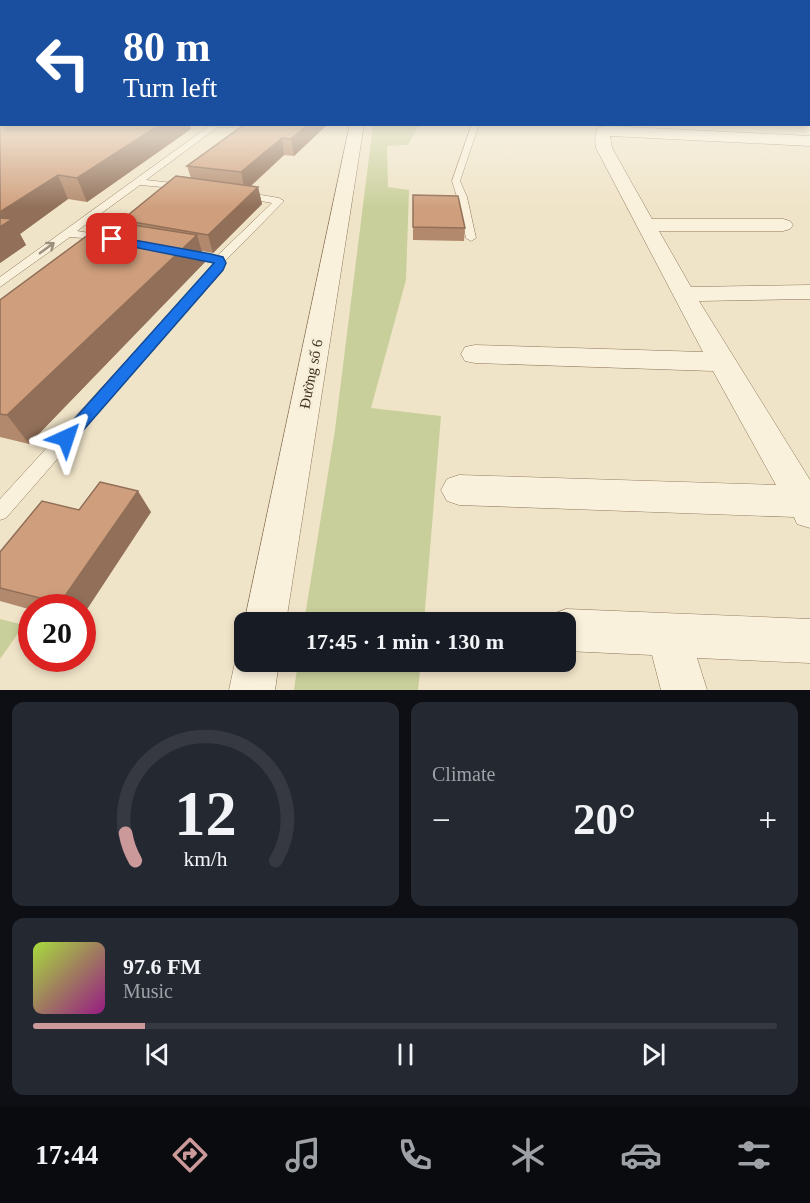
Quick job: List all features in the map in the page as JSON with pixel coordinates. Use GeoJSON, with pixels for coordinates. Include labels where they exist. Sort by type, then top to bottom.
{"type":"FeatureCollection","features":[{"type":"Feature","properties":{"kind":"street","name":"Đường số 6"},"geometry":{"type":"LineString","coordinates":[[266,612],[353,143]]}},
{"type":"Feature","properties":{"kind":"street"},"geometry":{"type":"LineString","coordinates":[[603,143],[682,294],[807,507]]}},
{"type":"Feature","properties":{"kind":"street"},"geometry":{"type":"LineString","coordinates":[[645,225],[783,225]]}},
{"type":"Feature","properties":{"kind":"street"},"geometry":{"type":"LineString","coordinates":[[682,294],[808,295]]}},
{"type":"Feature","properties":{"kind":"street"},"geometry":{"type":"LineString","coordinates":[[475,354],[723,362]]}},
{"type":"Feature","properties":{"kind":"street"},"geometry":{"type":"LineString","coordinates":[[459,490],[807,507]]}},
{"type":"Feature","properties":{"kind":"street"},"geometry":{"type":"LineString","coordinates":[[576,630],[810,641]]}},
{"type":"Feature","properties":{"kind":"street"},"geometry":{"type":"LineString","coordinates":[[668,635],[684,690]]}},
{"type":"Feature","properties":{"kind":"street"},"geometry":{"type":"LineString","coordinates":[[252,690],[255,672]]}},
{"type":"Feature","properties":{"kind":"lane"},"geometry":{"type":"LineString","coordinates":[[4,285],[67,234],[140,182],[188,143]]}},
{"type":"Feature","properties":{"kind":"lane"},"geometry":{"type":"LineString","coordinates":[[469,143],[456,181],[471,238]]}},
{"type":"Feature","properties":{"kind":"lane"},"geometry":{"type":"LineString","coordinates":[[140,182],[178,186],[188,183]]}},
{"type":"Feature","properties":{"kind":"lane"},"geometry":{"type":"LineString","coordinates":[[161,200],[178,186]]}},
{"type":"Feature","properties":{"kind":"lane"},"geometry":{"type":"LineString","coordinates":[[0,512],[219,267],[219,260],[279,201],[234,194]]}},
{"type":"Feature","properties":{"kind":"lane"},"geometry":{"type":"LineString","coordinates":[[67,234],[113,242]]}},
{"type":"Feature","properties":{"kind":"lane"},"geometry":{"type":"LineString","coordinates":[[167,249],[219,260]]}},
{"type":"Feature","properties":{"kind":"green space"},"geometry":{"type":"Polygon","coordinates":[[[371,143],[409,143],[387,146],[388,187],[409,190],[406,280],[371,408],[441,416],[425,612],[306,612],[335,430],[371,143]]]}},
{"type":"Feature","properties":{"kind":"green space"},"geometry":{"type":"Polygon","coordinates":[[[0,619],[18,624],[18,634],[0,659],[0,619]]]}},
{"type":"Feature","properties":{"kind":"green space"},"geometry":{"type":"Polygon","coordinates":[[[297,672],[420,672],[418,690],[294,690],[297,672]]]}},
{"type":"Feature","properties":{"kind":"building"},"geometry":{"type":"Polygon","coordinates":[[[0,143],[131,143],[77,178],[58,175],[0,212],[0,143]]]}},
{"type":"Feature","properties":{"kind":"building"},"geometry":{"type":"Polygon","coordinates":[[[218,143],[276,143],[241,172],[187,166],[218,143]]]}},
{"type":"Feature","properties":{"kind":"building"},"geometry":{"type":"Polygon","coordinates":[[[176,176],[258,187],[208,235],[122,220],[176,176]]]}},
{"type":"Feature","properties":{"kind":"building"},"geometry":{"type":"Polygon","coordinates":[[[413,195],[458,196],[465,228],[413,227],[413,195]]]}},
{"type":"Feature","properties":{"kind":"building"},"geometry":{"type":"Polygon","coordinates":[[[0,218],[12,219],[0,227],[0,218]]]}},
{"type":"Feature","properties":{"kind":"building"},"geometry":{"type":"Polygon","coordinates":[[[108,221],[197,235],[7,415],[0,414],[0,300],[108,221]]]}},
{"type":"Feature","properties":{"kind":"building"},"geometry":{"type":"Polygon","coordinates":[[[100,482],[138,491],[66,594],[24,594],[0,588],[0,552],[42,501],[79,510],[100,482]]]}},
{"type":"Feature","properties":{"kind":"route"},"geometry":{"type":"LineString","coordinates":[[66,438],[219,267],[220,263],[219,260],[211,257],[112,239]]}}]}
